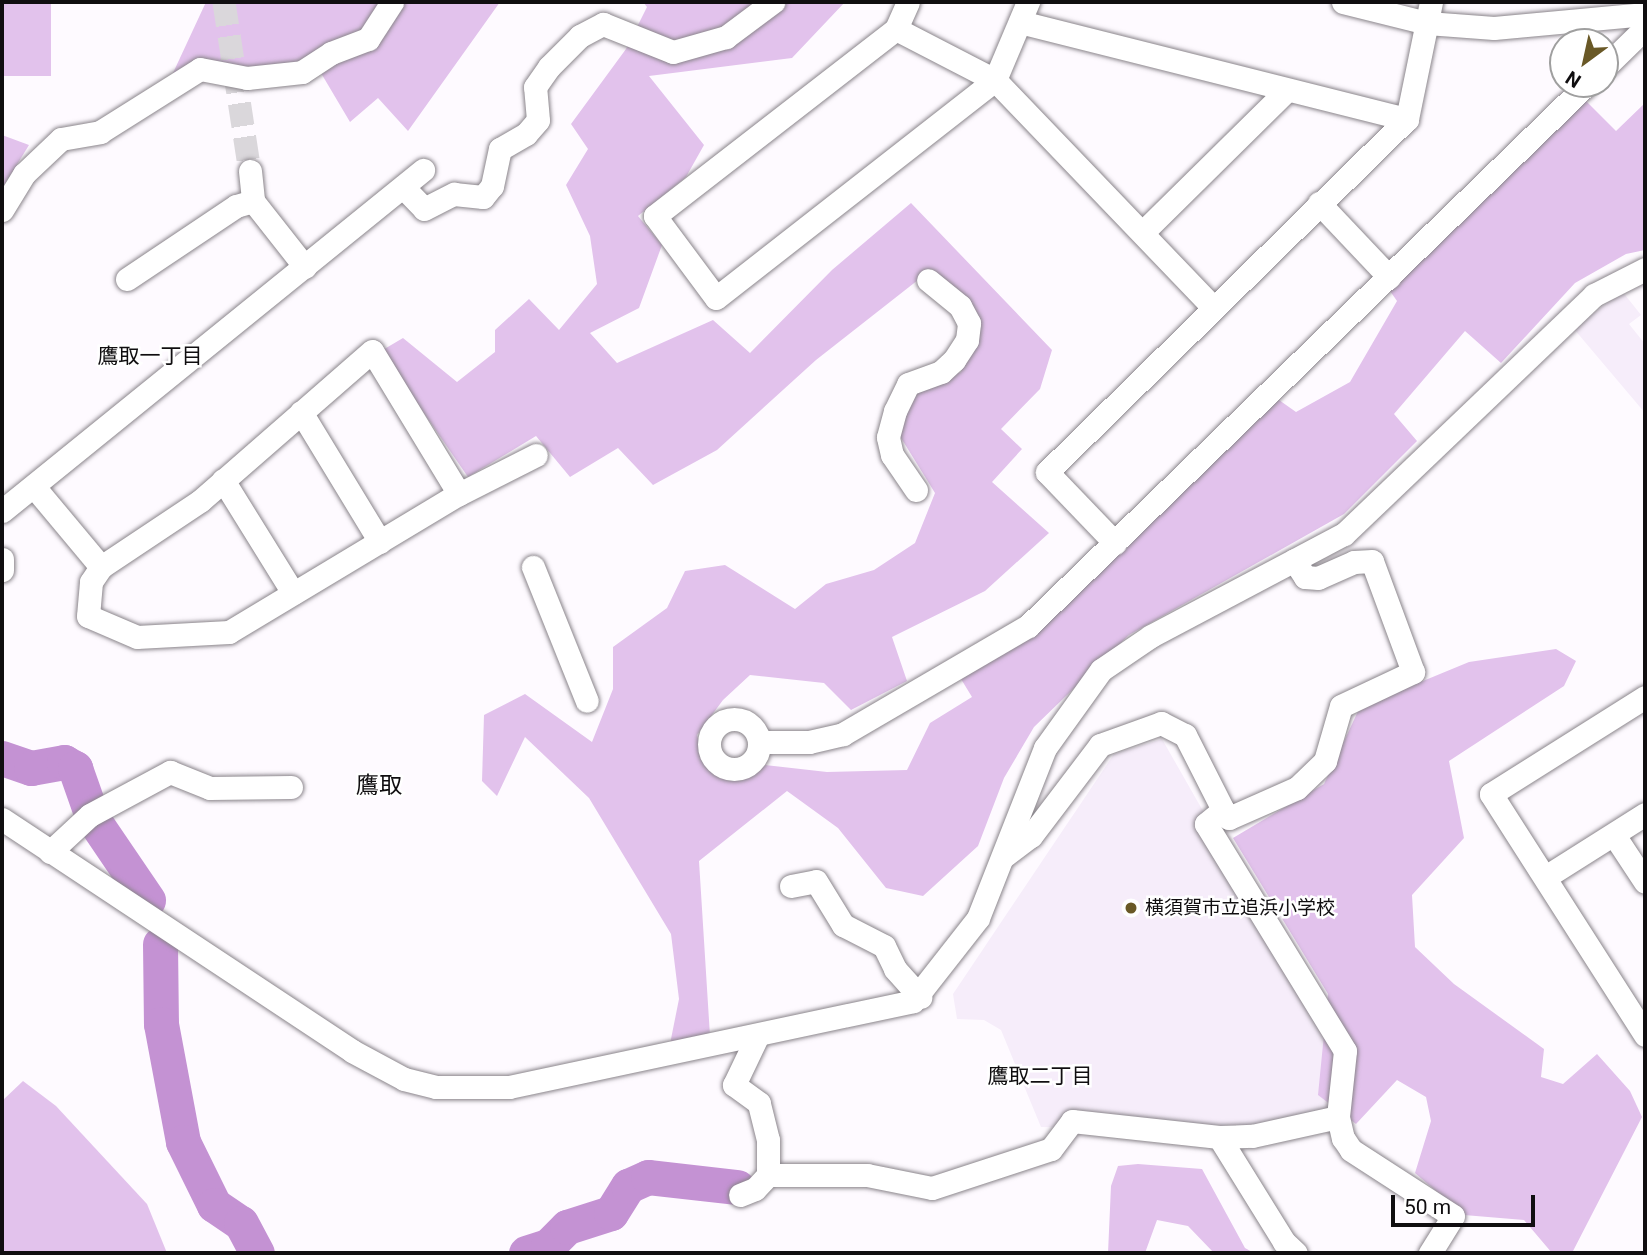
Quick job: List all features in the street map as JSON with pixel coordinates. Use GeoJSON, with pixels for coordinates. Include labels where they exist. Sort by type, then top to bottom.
{"type":"FeatureCollection","features":[{"type":"Feature","properties":{"kind":"street"},"geometry":{"type":"LineString","coordinates":[[2,210],[24,174],[61,139],[100,132],[200,69],[247,78],[302,72],[331,53],[368,39],[393,2]]}},
{"type":"Feature","properties":{"kind":"street"},"geometry":{"type":"LineString","coordinates":[[403,187],[425,209],[454,194],[482,197],[492,186],[500,149],[526,135],[538,120],[535,88],[549,67],[580,36],[603,24],[673,52],[726,37],[773,2]]}},
{"type":"Feature","properties":{"kind":"street"},"geometry":{"type":"LineString","coordinates":[[908,2],[897,29],[655,216],[716,298],[995,79],[1024,12],[1286,91],[1407,119]]}},
{"type":"Feature","properties":{"kind":"street"},"geometry":{"type":"LineString","coordinates":[[1343,2],[1553,26],[1645,14]]}},
{"type":"Feature","properties":{"kind":"street"},"geometry":{"type":"LineString","coordinates":[[1115,543],[1047,472],[1212,306],[1407,119],[1429,13]]}},
{"type":"Feature","properties":{"kind":"street"},"geometry":{"type":"LineString","coordinates":[[1619,53],[1645,28]]}},
{"type":"Feature","properties":{"kind":"street"},"geometry":{"type":"LineString","coordinates":[[897,29],[995,79],[1212,306]]}},
{"type":"Feature","properties":{"kind":"street"},"geometry":{"type":"LineString","coordinates":[[1143,232],[1286,91]]}},
{"type":"Feature","properties":{"kind":"street"},"geometry":{"type":"LineString","coordinates":[[759,741],[809,742],[843,734],[1028,626],[1573,98]]}},
{"type":"Feature","properties":{"kind":"street"},"geometry":{"type":"LineString","coordinates":[[2,511],[35,488],[423,170]]}},
{"type":"Feature","properties":{"kind":"street"},"geometry":{"type":"LineString","coordinates":[[250,171],[253,201],[305,267]]}},
{"type":"Feature","properties":{"kind":"street"},"geometry":{"type":"LineString","coordinates":[[127,279],[236,206],[253,201]]}},
{"type":"Feature","properties":{"kind":"street"},"geometry":{"type":"LineString","coordinates":[[1319,203],[1389,277]]}},
{"type":"Feature","properties":{"kind":"street"},"geometry":{"type":"LineString","coordinates":[[2,819],[352,1051],[404,1079],[448,1089],[509,1087],[758,1035],[920,997],[978,918],[1045,748],[1101,670],[1151,636],[1344,534],[1594,295],[1645,269]]}},
{"type":"Feature","properties":{"kind":"street"},"geometry":{"type":"LineString","coordinates":[[916,491],[892,455],[888,437],[895,411],[908,384],[941,372],[954,360],[967,340],[969,323],[960,306],[928,280]]}},
{"type":"Feature","properties":{"kind":"street"},"geometry":{"type":"LineString","coordinates":[[459,494],[372,351],[173,520],[101,566],[91,582],[88,616],[136,636],[229,632],[459,494],[536,455]]}},
{"type":"Feature","properties":{"kind":"street"},"geometry":{"type":"LineString","coordinates":[[301,412],[380,541]]}},
{"type":"Feature","properties":{"kind":"street"},"geometry":{"type":"LineString","coordinates":[[223,480],[293,593]]}},
{"type":"Feature","properties":{"kind":"street"},"geometry":{"type":"LineString","coordinates":[[35,488],[101,566]]}},
{"type":"Feature","properties":{"kind":"street"},"geometry":{"type":"LineString","coordinates":[[2,559],[2,570]]}},
{"type":"Feature","properties":{"kind":"street"},"geometry":{"type":"LineString","coordinates":[[1004,856],[1031,836],[1100,745],[1161,723],[1185,735],[1229,818],[1297,788],[1325,761],[1340,706],[1413,672],[1372,561],[1354,562],[1318,578],[1305,577],[1294,560]]}},
{"type":"Feature","properties":{"kind":"street"},"geometry":{"type":"LineString","coordinates":[[533,567],[587,701]]}},
{"type":"Feature","properties":{"kind":"street"},"geometry":{"type":"LineString","coordinates":[[1642,1024],[1491,794],[1645,697]]}},
{"type":"Feature","properties":{"kind":"street"},"geometry":{"type":"LineString","coordinates":[[50,852],[90,815],[170,772],[210,788],[291,787]]}},
{"type":"Feature","properties":{"kind":"street"},"geometry":{"type":"LineString","coordinates":[[1223,810],[1206,824],[1345,1051],[1338,1117],[1343,1138],[1351,1150],[1453,1216],[1430,1253]]}},
{"type":"Feature","properties":{"kind":"street"},"geometry":{"type":"LineString","coordinates":[[1547,876],[1645,814]]}},
{"type":"Feature","properties":{"kind":"street"},"geometry":{"type":"LineString","coordinates":[[1614,835],[1645,882]]}},
{"type":"Feature","properties":{"kind":"street"},"geometry":{"type":"LineString","coordinates":[[791,886],[816,881],[843,925],[884,946],[895,969],[920,997]]}},
{"type":"Feature","properties":{"kind":"street"},"geometry":{"type":"LineString","coordinates":[[740,1195],[755,1189],[768,1175],[768,1140],[759,1103],[734,1085],[758,1035]]}},
{"type":"Feature","properties":{"kind":"street"},"geometry":{"type":"LineString","coordinates":[[768,1175],[867,1175],[941,1186],[1051,1149],[1072,1121],[1219,1137],[1252,1136],[1338,1117]]}},
{"type":"Feature","properties":{"kind":"street"},"geometry":{"type":"LineString","coordinates":[[1219,1137],[1284,1242],[1296,1253]]}},
{"type":"Feature","properties":{"kind":"shaded area"},"geometry":{"type":"Polygon","coordinates":[[[2,2],[51,2],[51,76],[2,76],[2,2]]]}},
{"type":"Feature","properties":{"kind":"shaded area"},"geometry":{"type":"Polygon","coordinates":[[[206,2],[500,2],[408,131],[378,98],[350,122],[318,68],[255,72],[217,63],[173,73],[206,2]]]}},
{"type":"Feature","properties":{"kind":"shaded area"},"geometry":{"type":"Polygon","coordinates":[[[643,2],[845,2],[792,58],[649,76],[704,145],[686,177],[638,216],[662,245],[639,308],[590,333],[617,363],[713,320],[750,353],[832,270],[911,203],[1052,350],[1040,389],[1001,429],[1022,449],[992,482],[1049,533],[985,591],[892,637],[907,681],[851,710],[824,683],[750,675],[723,700],[697,735],[706,767],[731,780],[754,774],[765,765],[827,772],[907,770],[930,723],[972,697],[961,679],[1031,637],[1279,400],[1296,412],[1350,382],[1397,301],[1390,291],[1586,101],[1616,131],[1645,103],[1645,250],[1626,254],[1575,283],[1501,363],[1465,331],[1394,414],[1417,441],[1344,514],[1129,635],[1034,727],[1004,778],[978,846],[923,896],[886,888],[838,828],[787,791],[699,861],[710,1036],[670,1044],[679,999],[671,934],[589,798],[525,737],[497,796],[482,781],[484,715],[525,694],[592,742],[613,689],[613,647],[667,608],[685,571],[725,565],[795,609],[826,584],[874,570],[915,543],[935,493],[898,433],[919,387],[961,372],[975,313],[932,269],[816,360],[717,450],[653,485],[618,448],[570,477],[536,436],[468,477],[381,351],[403,338],[457,382],[495,352],[495,330],[529,299],[559,330],[597,284],[590,236],[566,185],[588,149],[571,124],[626,49],[647,7],[643,2]]]}},
{"type":"Feature","properties":{"kind":"shaded area"},"geometry":{"type":"Polygon","coordinates":[[[2,135],[29,145],[2,189],[2,135]]]}},
{"type":"Feature","properties":{"kind":"shaded area"},"geometry":{"type":"Polygon","coordinates":[[[1622,291],[1641,315],[1629,324],[1645,344],[1645,413],[1574,329],[1622,291]]]}},
{"type":"Feature","properties":{"kind":"shaded area"},"geometry":{"type":"Polygon","coordinates":[[[1556,649],[1576,661],[1564,686],[1449,761],[1464,838],[1412,895],[1415,947],[1454,984],[1544,1049],[1541,1077],[1563,1084],[1597,1054],[1630,1091],[1642,1117],[1572,1253],[1552,1253],[1524,1220],[1464,1215],[1415,1173],[1431,1121],[1426,1097],[1397,1080],[1356,1124],[1318,1095],[1328,994],[1233,838],[1324,784],[1360,707],[1469,662],[1556,649]]]}},
{"type":"Feature","properties":{"kind":"shaded area","name":"横須賀市立追浜小学校"},"geometry":{"type":"Polygon","coordinates":[[[1162,739],[1342,1055],[1334,1112],[1250,1131],[1041,1127],[1001,1030],[984,1020],[957,1019],[953,994],[1114,754],[1162,739]]]}},
{"type":"Feature","properties":{"kind":"shaded area"},"geometry":{"type":"Polygon","coordinates":[[[23,1081],[56,1106],[147,1204],[167,1253],[2,1253],[2,1101],[23,1081]]]}},
{"type":"Feature","properties":{"kind":"shaded area"},"geometry":{"type":"Polygon","coordinates":[[[1138,1164],[1202,1169],[1245,1248],[1254,1253],[1214,1253],[1188,1226],[1157,1220],[1145,1253],[1108,1253],[1111,1186],[1118,1166],[1138,1164]]]}},
{"type":"Feature","properties":{"kind":"waterway"},"geometry":{"type":"LineString","coordinates":[[2,758],[31,768],[64,762],[75,768],[93,819],[148,900]]}},
{"type":"Feature","properties":{"kind":"waterway"},"geometry":{"type":"LineString","coordinates":[[160,944],[161,1024],[183,1142],[214,1205],[241,1223],[257,1253]]}},
{"type":"Feature","properties":{"kind":"waterway"},"geometry":{"type":"LineString","coordinates":[[526,1253],[548,1246],[567,1227],[611,1213],[628,1186],[648,1177],[737,1187]]}},
{"type":"Feature","properties":{"kind":"tunnel"},"geometry":{"type":"LineString","coordinates":[[224,2],[250,171]]}},
{"type":"Feature","properties":{"kind":"place","name":"横須賀市立追浜小学校"},"geometry":{"type":"Point","coordinates":[1131,908]}},
{"type":"Feature","properties":{"kind":"district","name":"鷹取一丁目"},"geometry":{"type":"Point","coordinates":[150,356]}},
{"type":"Feature","properties":{"kind":"district","name":"鷹取"},"geometry":{"type":"Point","coordinates":[379,786]}},
{"type":"Feature","properties":{"kind":"district","name":"鷹取二丁目"},"geometry":{"type":"Point","coordinates":[1040,1076]}}]}
